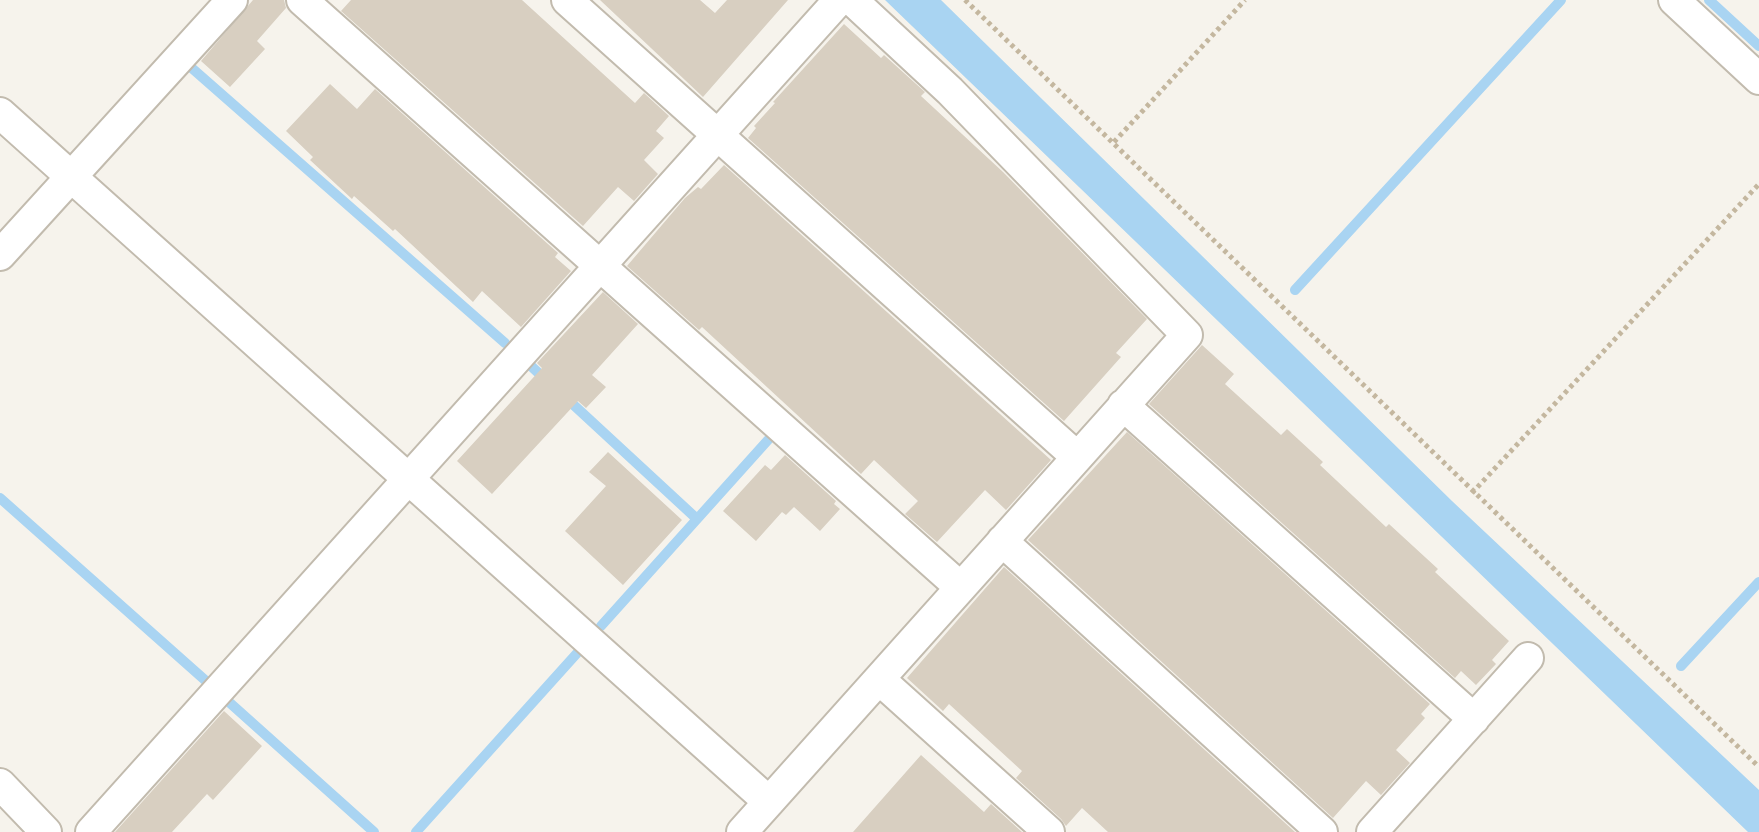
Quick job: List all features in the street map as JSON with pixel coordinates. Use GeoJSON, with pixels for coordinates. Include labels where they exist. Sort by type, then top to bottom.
{"type":"FeatureCollection","features":[{"type":"Feature","properties":{"kind":"street"},"geometry":{"type":"LineString","coordinates":[[0,255],[232,0]]}},
{"type":"Feature","properties":{"kind":"street"},"geometry":{"type":"LineString","coordinates":[[302,0],[960,587]]}},
{"type":"Feature","properties":{"kind":"street"},"geometry":{"type":"LineString","coordinates":[[567,0],[1077,457]]}},
{"type":"Feature","properties":{"kind":"street"},"geometry":{"type":"LineString","coordinates":[[91,832],[839,0]]}},
{"type":"Feature","properties":{"kind":"street"},"geometry":{"type":"LineString","coordinates":[[0,113],[408,478],[758,821],[960,587],[1187,335],[950,91],[852,0]]}},
{"type":"Feature","properties":{"kind":"street"},"geometry":{"type":"LineString","coordinates":[[1674,0],[1759,79]]}},
{"type":"Feature","properties":{"kind":"street"},"geometry":{"type":"LineString","coordinates":[[1123,405],[1474,719]]}},
{"type":"Feature","properties":{"kind":"street"},"geometry":{"type":"LineString","coordinates":[[1002,541],[1322,832]]}},
{"type":"Feature","properties":{"kind":"street"},"geometry":{"type":"LineString","coordinates":[[1372,832],[1528,658]]}},
{"type":"Feature","properties":{"kind":"street"},"geometry":{"type":"LineString","coordinates":[[879,679],[1049,832]]}},
{"type":"Feature","properties":{"kind":"street"},"geometry":{"type":"LineString","coordinates":[[0,784],[46,832]]}},
{"type":"Feature","properties":{"kind":"path"},"geometry":{"type":"LineString","coordinates":[[965,0],[1759,767]]}},
{"type":"Feature","properties":{"kind":"path"},"geometry":{"type":"LineString","coordinates":[[1114,142],[1245,0]]}},
{"type":"Feature","properties":{"kind":"path"},"geometry":{"type":"LineString","coordinates":[[1472,493],[1759,184]]}},
{"type":"Feature","properties":{"kind":"water"},"geometry":{"type":"Polygon","coordinates":[[[885,0],[941,0],[1452,501],[1759,790],[1759,832],[1748,832],[885,0]]]}},
{"type":"Feature","properties":{"kind":"building"},"geometry":{"type":"Polygon","coordinates":[[[253,0],[284,0],[286,8],[257,41],[265,49],[230,87],[201,61],[253,0]]]}},
{"type":"Feature","properties":{"kind":"building"},"geometry":{"type":"Polygon","coordinates":[[[351,0],[522,0],[635,103],[644,93],[669,116],[656,131],[664,138],[644,160],[658,174],[634,201],[618,187],[583,226],[341,11],[351,0]]]}},
{"type":"Feature","properties":{"kind":"building"},"geometry":{"type":"Polygon","coordinates":[[[600,0],[700,0],[715,13],[727,0],[788,0],[703,97],[600,0]]]}},
{"type":"Feature","properties":{"kind":"building"},"geometry":{"type":"Polygon","coordinates":[[[844,24],[925,92],[921,96],[1003,172],[1147,319],[1116,353],[1121,357],[1064,421],[748,138],[773,102],[844,24]]]}},
{"type":"Feature","properties":{"kind":"building"},"geometry":{"type":"Polygon","coordinates":[[[330,84],[357,109],[375,89],[558,253],[555,257],[571,271],[521,327],[482,291],[473,302],[395,229],[393,231],[354,196],[352,199],[310,160],[313,157],[286,131],[330,84]]]}},
{"type":"Feature","properties":{"kind":"building"},"geometry":{"type":"Polygon","coordinates":[[[724,165],[1051,460],[1006,510],[985,490],[937,542],[905,514],[918,501],[874,460],[861,474],[702,327],[699,330],[627,266],[685,198],[698,187],[701,189],[724,165]]]}},
{"type":"Feature","properties":{"kind":"building"},"geometry":{"type":"Polygon","coordinates":[[[603,292],[638,324],[592,375],[606,387],[586,408],[578,401],[492,494],[457,461],[542,368],[537,363],[603,292]]]}},
{"type":"Feature","properties":{"kind":"building"},"geometry":{"type":"Polygon","coordinates":[[[1202,345],[1234,374],[1225,384],[1281,435],[1287,429],[1323,462],[1320,465],[1386,527],[1389,524],[1438,569],[1435,572],[1509,641],[1492,660],[1496,664],[1476,685],[1461,671],[1455,678],[1149,404],[1202,345]]]}},
{"type":"Feature","properties":{"kind":"building"},"geometry":{"type":"Polygon","coordinates":[[[1127,432],[1430,704],[1421,714],[1425,718],[1396,750],[1410,763],[1381,795],[1366,781],[1333,818],[1028,540],[1127,432]]]}},
{"type":"Feature","properties":{"kind":"building"},"geometry":{"type":"Polygon","coordinates":[[[608,452],[682,520],[623,585],[565,531],[606,486],[589,472],[608,452]]]}},
{"type":"Feature","properties":{"kind":"building"},"geometry":{"type":"Polygon","coordinates":[[[785,455],[836,501],[834,504],[840,509],[820,531],[794,507],[786,515],[782,512],[756,541],[723,511],[765,465],[771,470],[785,455]]]}},
{"type":"Feature","properties":{"kind":"building"},"geometry":{"type":"Polygon","coordinates":[[[1004,567],[1295,832],[1108,832],[1082,808],[1066,826],[1016,778],[1022,771],[949,704],[943,711],[907,678],[1004,567]]]}},
{"type":"Feature","properties":{"kind":"building"},"geometry":{"type":"Polygon","coordinates":[[[224,711],[262,746],[213,800],[207,794],[172,832],[115,832],[224,711]]]}},
{"type":"Feature","properties":{"kind":"building"},"geometry":{"type":"Polygon","coordinates":[[[921,755],[984,812],[991,804],[1022,832],[853,832],[921,755]]]}},
{"type":"Feature","properties":{"kind":"waterway"},"geometry":{"type":"LineString","coordinates":[[1295,290],[1561,0]]}},
{"type":"Feature","properties":{"kind":"waterway"},"geometry":{"type":"LineString","coordinates":[[1709,0],[1759,46]]}},
{"type":"Feature","properties":{"kind":"waterway"},"geometry":{"type":"LineString","coordinates":[[186,63],[505,343]]}},
{"type":"Feature","properties":{"kind":"waterway"},"geometry":{"type":"LineString","coordinates":[[531,366],[547,381]]}},
{"type":"Feature","properties":{"kind":"waterway"},"geometry":{"type":"LineString","coordinates":[[565,397],[697,519]]}},
{"type":"Feature","properties":{"kind":"waterway"},"geometry":{"type":"LineString","coordinates":[[601,626],[768,440]]}},
{"type":"Feature","properties":{"kind":"waterway"},"geometry":{"type":"LineString","coordinates":[[0,498],[206,681]]}},
{"type":"Feature","properties":{"kind":"waterway"},"geometry":{"type":"LineString","coordinates":[[1681,666],[1759,582]]}},
{"type":"Feature","properties":{"kind":"waterway"},"geometry":{"type":"LineString","coordinates":[[416,832],[579,651]]}},
{"type":"Feature","properties":{"kind":"waterway"},"geometry":{"type":"LineString","coordinates":[[230,703],[374,832]]}}]}
